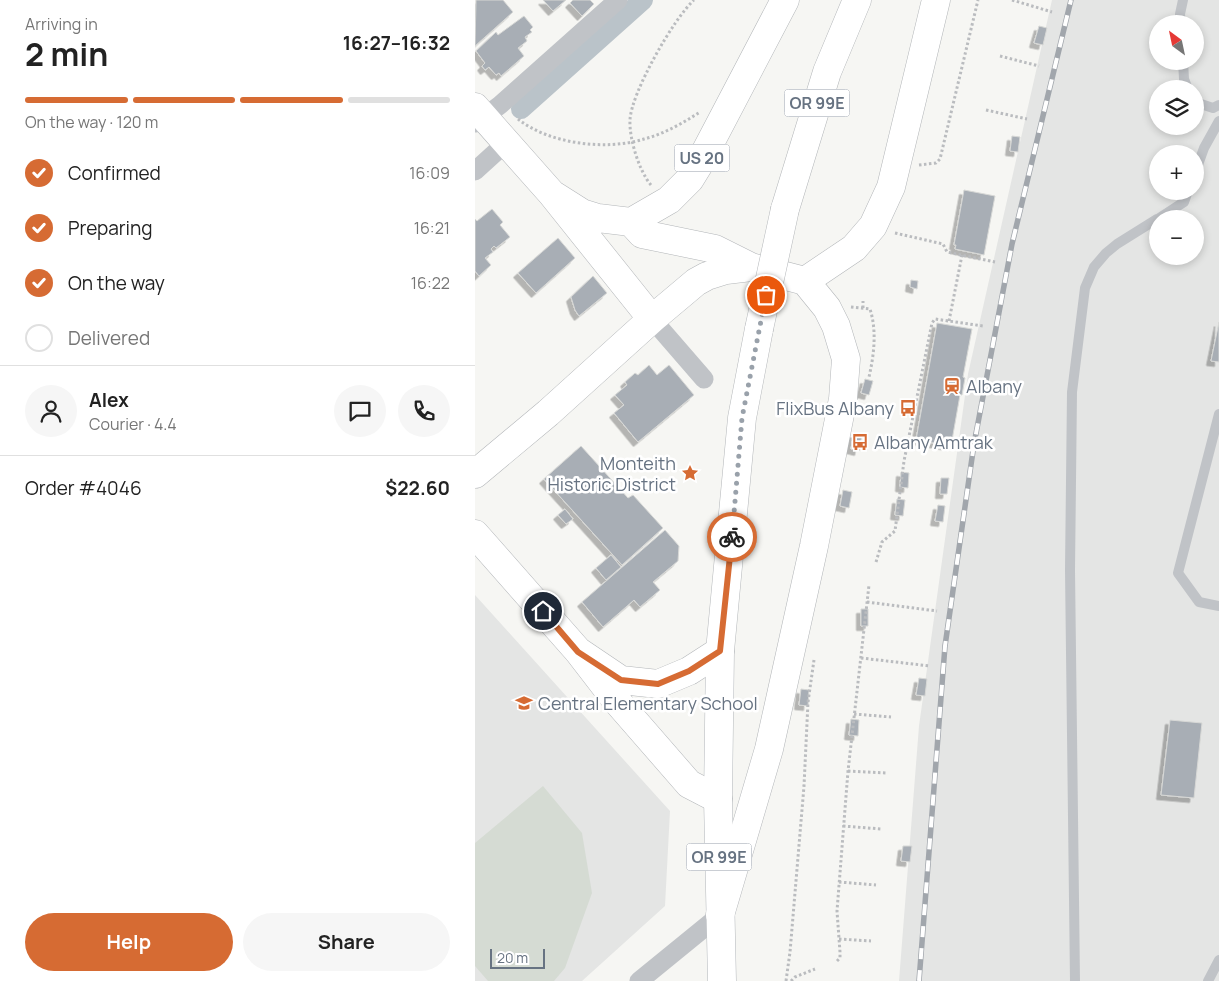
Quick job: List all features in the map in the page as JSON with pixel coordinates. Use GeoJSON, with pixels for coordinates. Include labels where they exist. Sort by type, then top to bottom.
{"type":"FeatureCollection","features":[{"type":"Feature","properties":{"kind":"main road","name":"US 20"},"geometry":{"type":"LineString","coordinates":[[631,222],[665,203],[689,179],[698,166],[785,0]]}},
{"type":"Feature","properties":{"kind":"main road","name":"OR 99E"},"geometry":{"type":"LineString","coordinates":[[722,981],[718,799],[720,651],[742,418],[785,209],[827,72],[857,0]]}},
{"type":"Feature","properties":{"kind":"main road"},"geometry":{"type":"LineString","coordinates":[[805,281],[854,248],[873,226],[891,187],[935,0]]}},
{"type":"Feature","properties":{"kind":"main road"},"geometry":{"type":"LineString","coordinates":[[483,113],[552,194],[652,319]]}},
{"type":"Feature","properties":{"kind":"main road"},"geometry":{"type":"LineString","coordinates":[[552,194],[582,213],[598,218],[631,222],[642,234],[715,249],[751,268],[805,281],[827,308],[836,326],[846,359],[843,400],[814,546],[769,749],[720,915]]}},
{"type":"Feature","properties":{"kind":"main road"},"geometry":{"type":"LineString","coordinates":[[475,474],[689,287],[707,276],[726,270],[751,268]]}},
{"type":"Feature","properties":{"kind":"main road"},"geometry":{"type":"LineString","coordinates":[[475,534],[578,652],[615,699],[689,784],[718,799]]}},
{"type":"Feature","properties":{"kind":"main road"},"geometry":{"type":"LineString","coordinates":[[578,652],[621,680],[658,684],[689,671],[720,651]]}},
{"type":"Feature","properties":{"kind":"street"},"geometry":{"type":"LineString","coordinates":[[483,113],[618,0]]}},
{"type":"Feature","properties":{"kind":"street"},"geometry":{"type":"LineString","coordinates":[[475,171],[507,142]]}},
{"type":"Feature","properties":{"kind":"street"},"geometry":{"type":"LineString","coordinates":[[652,319],[704,379]]}},
{"type":"Feature","properties":{"kind":"street"},"geometry":{"type":"LineString","coordinates":[[639,981],[720,915]]}},
{"type":"Feature","properties":{"kind":"lane"},"geometry":{"type":"LineString","coordinates":[[1180,15],[1183,0]]}},
{"type":"Feature","properties":{"kind":"lane"},"geometry":{"type":"LineString","coordinates":[[1204,105],[1213,108],[1219,105]]}},
{"type":"Feature","properties":{"kind":"lane"},"geometry":{"type":"LineString","coordinates":[[1204,148],[1219,121]]}},
{"type":"Feature","properties":{"kind":"lane"},"geometry":{"type":"LineString","coordinates":[[1172,210],[1185,200]]}},
{"type":"Feature","properties":{"kind":"lane"},"geometry":{"type":"LineString","coordinates":[[1075,981],[1070,570],[1072,392],[1085,288],[1094,268],[1106,253],[1117,244],[1149,224]]}},
{"type":"Feature","properties":{"kind":"lane"},"geometry":{"type":"LineString","coordinates":[[1219,414],[1178,573],[1199,602],[1219,606]]}},
{"type":"Feature","properties":{"kind":"lane"},"geometry":{"type":"LineString","coordinates":[[1209,981],[1219,960]]}},
{"type":"Feature","properties":{"kind":"path"},"geometry":{"type":"LineString","coordinates":[[656,191],[648,182],[637,158],[630,119],[637,94],[663,42],[686,7],[694,0]]}},
{"type":"Feature","properties":{"kind":"path"},"geometry":{"type":"LineString","coordinates":[[919,165],[936,163],[940,159],[978,0]]}},
{"type":"Feature","properties":{"kind":"path"},"geometry":{"type":"LineString","coordinates":[[1012,0],[1052,12]]}},
{"type":"Feature","properties":{"kind":"path"},"geometry":{"type":"LineString","coordinates":[[1000,56],[1039,66]]}},
{"type":"Feature","properties":{"kind":"path"},"geometry":{"type":"LineString","coordinates":[[483,113],[526,125],[569,141],[610,145],[643,140],[656,135],[685,121],[707,107]]}},
{"type":"Feature","properties":{"kind":"path"},"geometry":{"type":"LineString","coordinates":[[986,110],[1027,119]]}},
{"type":"Feature","properties":{"kind":"path"},"geometry":{"type":"LineString","coordinates":[[895,233],[943,244],[947,252],[995,262]]}},
{"type":"Feature","properties":{"kind":"path"},"geometry":{"type":"LineString","coordinates":[[949,322],[962,255]]}},
{"type":"Feature","properties":{"kind":"path"},"geometry":{"type":"LineString","coordinates":[[863,301],[863,308]]}},
{"type":"Feature","properties":{"kind":"path"},"geometry":{"type":"LineString","coordinates":[[846,306],[871,309],[875,323],[872,364],[868,382]]}},
{"type":"Feature","properties":{"kind":"path"},"geometry":{"type":"LineString","coordinates":[[876,562],[882,542],[895,531],[904,461],[932,322],[935,320],[983,326]]}},
{"type":"Feature","properties":{"kind":"path"},"geometry":{"type":"LineString","coordinates":[[837,961],[840,958],[837,910],[843,826],[869,585]]}},
{"type":"Feature","properties":{"kind":"path"},"geometry":{"type":"LineString","coordinates":[[867,602],[937,611]]}},
{"type":"Feature","properties":{"kind":"path"},"geometry":{"type":"LineString","coordinates":[[785,981],[790,952],[805,786],[808,702],[814,656]]}},
{"type":"Feature","properties":{"kind":"path"},"geometry":{"type":"LineString","coordinates":[[861,658],[930,666]]}},
{"type":"Feature","properties":{"kind":"path"},"geometry":{"type":"LineString","coordinates":[[854,714],[891,717]]}},
{"type":"Feature","properties":{"kind":"path"},"geometry":{"type":"LineString","coordinates":[[848,771],[886,773]]}},
{"type":"Feature","properties":{"kind":"path"},"geometry":{"type":"LineString","coordinates":[[843,826],[881,829]]}},
{"type":"Feature","properties":{"kind":"path"},"geometry":{"type":"LineString","coordinates":[[839,882],[876,885]]}},
{"type":"Feature","properties":{"kind":"path"},"geometry":{"type":"LineString","coordinates":[[839,939],[871,941]]}},
{"type":"Feature","properties":{"kind":"path"},"geometry":{"type":"LineString","coordinates":[[791,981],[795,977],[815,969]]}},
{"type":"Feature","properties":{"kind":"shaded area"},"geometry":{"type":"Polygon","coordinates":[[[1052,0],[1219,0],[1219,981],[899,981],[919,726],[968,374],[1052,0]]]}},
{"type":"Feature","properties":{"kind":"shaded area","name":"Central Elementary School"},"geometry":{"type":"Polygon","coordinates":[[[475,595],[670,811],[665,906],[582,981],[475,981],[475,595]]]}},
{"type":"Feature","properties":{"kind":"shaded area"},"geometry":{"type":"Polygon","coordinates":[[[543,786],[582,833],[592,893],[565,968],[554,981],[488,981],[475,966],[475,843],[543,786]]]}},
{"type":"Feature","properties":{"kind":"building"},"geometry":{"type":"Polygon","coordinates":[[[476,0],[503,0],[513,12],[475,46],[476,0]]]}},
{"type":"Feature","properties":{"kind":"building"},"geometry":{"type":"Polygon","coordinates":[[[543,0],[566,0],[553,11],[543,0]]]}},
{"type":"Feature","properties":{"kind":"building"},"geometry":{"type":"Polygon","coordinates":[[[573,0],[590,0],[594,4],[582,16],[570,3],[573,0]]]}},
{"type":"Feature","properties":{"kind":"building"},"geometry":{"type":"Polygon","coordinates":[[[524,16],[533,27],[530,30],[532,32],[525,37],[527,41],[518,48],[524,56],[501,76],[499,73],[496,75],[489,67],[485,70],[482,66],[485,63],[476,51],[496,32],[498,35],[524,16]]]}},
{"type":"Feature","properties":{"kind":"building"},"geometry":{"type":"Polygon","coordinates":[[[1039,26],[1047,28],[1043,45],[1034,43],[1039,26]]]}},
{"type":"Feature","properties":{"kind":"building"},"geometry":{"type":"Polygon","coordinates":[[[1012,136],[1020,137],[1018,152],[1010,151],[1012,136]]]}},
{"type":"Feature","properties":{"kind":"building"},"geometry":{"type":"Polygon","coordinates":[[[964,190],[995,196],[984,255],[955,249],[956,245],[954,245],[964,190]]]}},
{"type":"Feature","properties":{"kind":"building"},"geometry":{"type":"Polygon","coordinates":[[[492,209],[503,222],[500,225],[510,237],[496,248],[494,246],[491,249],[493,252],[485,258],[491,265],[479,276],[475,271],[475,219],[477,221],[492,209]]]}},
{"type":"Feature","properties":{"kind":"building"},"geometry":{"type":"Polygon","coordinates":[[[558,238],[575,258],[536,293],[518,273],[558,238]]]}},
{"type":"Feature","properties":{"kind":"building"},"geometry":{"type":"Polygon","coordinates":[[[593,276],[607,293],[579,316],[571,297],[593,276]]]}},
{"type":"Feature","properties":{"kind":"building"},"geometry":{"type":"Polygon","coordinates":[[[911,280],[918,281],[917,289],[910,287],[911,280]]]}},
{"type":"Feature","properties":{"kind":"building"},"geometry":{"type":"Polygon","coordinates":[[[1219,322],[1219,362],[1211,361],[1219,322]]]}},
{"type":"Feature","properties":{"kind":"building","name":"Albany"},"geometry":{"type":"Polygon","coordinates":[[[937,323],[972,329],[963,377],[965,378],[962,395],[960,395],[951,446],[916,440],[937,323]]]}},
{"type":"Feature","properties":{"kind":"building"},"geometry":{"type":"Polygon","coordinates":[[[649,365],[657,375],[669,365],[694,395],[638,442],[614,413],[624,405],[615,395],[627,385],[625,382],[635,373],[638,375],[649,365]]]}},
{"type":"Feature","properties":{"kind":"building"},"geometry":{"type":"Polygon","coordinates":[[[865,379],[873,381],[869,395],[861,393],[865,379]]]}},
{"type":"Feature","properties":{"kind":"building"},"geometry":{"type":"Polygon","coordinates":[[[854,433],[862,435],[859,451],[851,449],[854,433]]]}},
{"type":"Feature","properties":{"kind":"building"},"geometry":{"type":"Polygon","coordinates":[[[581,446],[628,498],[633,495],[663,528],[622,565],[544,479],[581,446]]]}},
{"type":"Feature","properties":{"kind":"building"},"geometry":{"type":"Polygon","coordinates":[[[901,472],[909,473],[908,488],[900,487],[901,472]]]}},
{"type":"Feature","properties":{"kind":"building"},"geometry":{"type":"Polygon","coordinates":[[[941,478],[949,478],[947,494],[940,494],[941,478]]]}},
{"type":"Feature","properties":{"kind":"building"},"geometry":{"type":"Polygon","coordinates":[[[843,490],[852,492],[849,508],[840,506],[843,490]]]}},
{"type":"Feature","properties":{"kind":"building"},"geometry":{"type":"Polygon","coordinates":[[[897,499],[905,500],[903,516],[895,515],[897,499]]]}},
{"type":"Feature","properties":{"kind":"building"},"geometry":{"type":"Polygon","coordinates":[[[938,505],[945,506],[943,522],[935,521],[938,505]]]}},
{"type":"Feature","properties":{"kind":"building"},"geometry":{"type":"Polygon","coordinates":[[[565,509],[573,519],[566,524],[558,515],[565,509]]]}},
{"type":"Feature","properties":{"kind":"building"},"geometry":{"type":"Polygon","coordinates":[[[665,530],[679,546],[678,561],[653,582],[660,590],[640,607],[634,600],[603,627],[582,602],[665,530]]]}},
{"type":"Feature","properties":{"kind":"building"},"geometry":{"type":"Polygon","coordinates":[[[611,555],[621,567],[606,580],[596,568],[611,555]]]}},
{"type":"Feature","properties":{"kind":"building"},"geometry":{"type":"Polygon","coordinates":[[[861,609],[868,609],[868,626],[861,626],[861,609]]]}},
{"type":"Feature","properties":{"kind":"building"},"geometry":{"type":"Polygon","coordinates":[[[919,678],[927,679],[925,696],[916,695],[919,678]]]}},
{"type":"Feature","properties":{"kind":"building"},"geometry":{"type":"Polygon","coordinates":[[[801,689],[809,690],[808,706],[799,705],[801,689]]]}},
{"type":"Feature","properties":{"kind":"building"},"geometry":{"type":"Polygon","coordinates":[[[851,719],[859,720],[858,736],[849,735],[851,719]]]}},
{"type":"Feature","properties":{"kind":"building"},"geometry":{"type":"Polygon","coordinates":[[[1170,720],[1202,723],[1194,798],[1161,795],[1170,720]]]}},
{"type":"Feature","properties":{"kind":"building"},"geometry":{"type":"Polygon","coordinates":[[[903,846],[912,846],[910,862],[901,861],[903,846]]]}},
{"type":"Feature","properties":{"kind":"waterway"},"geometry":{"type":"LineString","coordinates":[[521,109],[643,0]]}},
{"type":"Feature","properties":{"kind":"railway"},"geometry":{"type":"LineString","coordinates":[[919,981],[945,646],[974,444],[1012,244],[1071,0]]}},
{"type":"Feature","properties":{"kind":"way so far"},"geometry":{"type":"LineString","coordinates":[[732,537],[742,418],[766,295]]}},
{"type":"Feature","properties":{"kind":"place","name":"Albany"},"geometry":{"type":"Point","coordinates":[952,386]}},
{"type":"Feature","properties":{"kind":"place","name":"FlixBus Albany"},"geometry":{"type":"Point","coordinates":[908,408]}},
{"type":"Feature","properties":{"kind":"place","name":"Albany Amtrak"},"geometry":{"type":"Point","coordinates":[860,442]}},
{"type":"Feature","properties":{"kind":"place","name":"Monteith Historic District"},"geometry":{"type":"Point","coordinates":[690,473]}},
{"type":"Feature","properties":{"kind":"place","name":"Central Elementary School"},"geometry":{"type":"Point","coordinates":[524,703]}},
{"type":"Feature","properties":{"kind":"route"},"geometry":{"type":"LineString","coordinates":[[543,611],[578,652],[621,680],[658,684],[689,671],[720,651],[732,537]]}}]}
